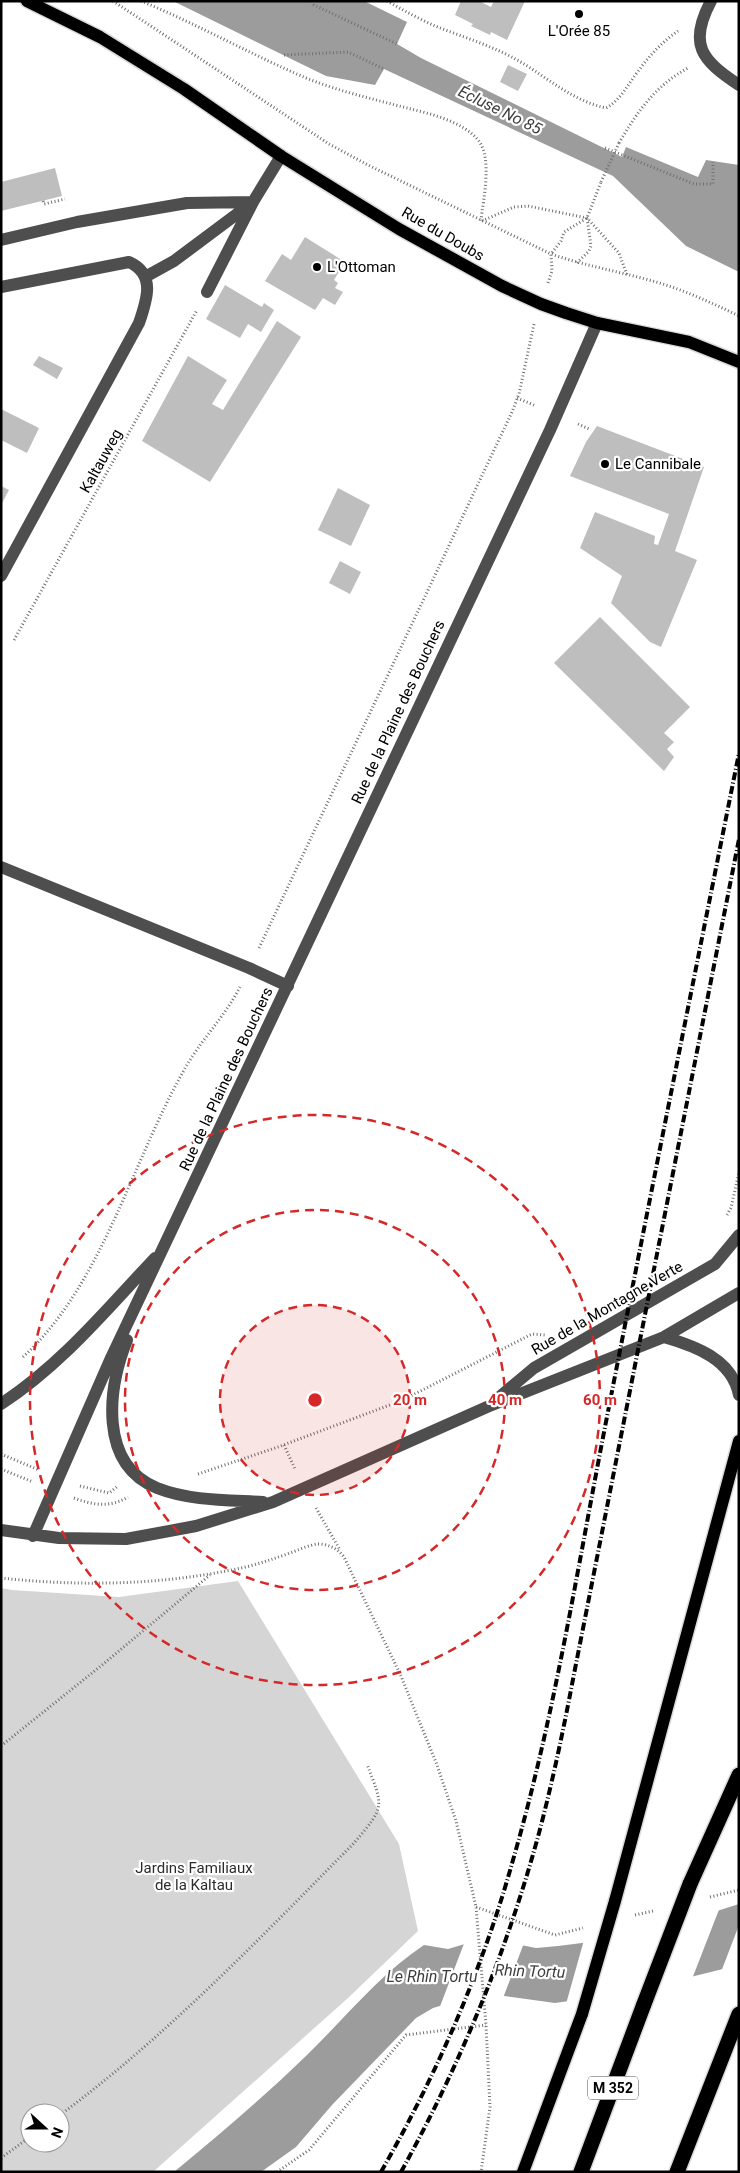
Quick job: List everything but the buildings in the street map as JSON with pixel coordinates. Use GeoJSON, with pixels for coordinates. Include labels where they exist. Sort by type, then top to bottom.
{"type":"FeatureCollection","features":[{"type":"Feature","properties":{"kind":"highway","name":"M 352"},"geometry":{"type":"LineString","coordinates":[[581,2172],[690,1884],[739,1775]]}},
{"type":"Feature","properties":{"kind":"highway"},"geometry":{"type":"LineString","coordinates":[[677,2172],[739,2014]]}},
{"type":"Feature","properties":{"kind":"main road","name":"Rue du Doubs"},"geometry":{"type":"LineString","coordinates":[[26,1],[100,37],[184,89],[281,156],[447,256],[502,286],[541,304],[597,323]]}},
{"type":"Feature","properties":{"kind":"main road"},"geometry":{"type":"LineString","coordinates":[[597,323],[689,342],[739,362]]}},
{"type":"Feature","properties":{"kind":"main road"},"geometry":{"type":"LineString","coordinates":[[523,2172],[582,2014],[615,1901],[739,1441]]}},
{"type":"Feature","properties":{"kind":"street"},"geometry":{"type":"LineString","coordinates":[[711,1],[699,31],[699,46],[706,58],[722,74],[739,85]]}},
{"type":"Feature","properties":{"kind":"street"},"geometry":{"type":"LineString","coordinates":[[207,292],[253,202],[281,156]]}},
{"type":"Feature","properties":{"kind":"street"},"geometry":{"type":"LineString","coordinates":[[1,240],[77,222],[187,203],[253,202]]}},
{"type":"Feature","properties":{"kind":"street"},"geometry":{"type":"LineString","coordinates":[[146,277],[174,261],[253,202]]}},
{"type":"Feature","properties":{"kind":"street"},"geometry":{"type":"LineString","coordinates":[[1,287],[129,262],[139,267],[146,277],[147,300],[139,323],[1,576]]}},
{"type":"Feature","properties":{"kind":"street","name":"Rue de la Plaine des Bouchers"},"geometry":{"type":"LineString","coordinates":[[33,1536],[111,1358],[550,430],[597,323]]}},
{"type":"Feature","properties":{"kind":"street"},"geometry":{"type":"LineString","coordinates":[[1,866],[249,968],[288,986]]}},
{"type":"Feature","properties":{"kind":"street","name":"Rue de la Montagne Verte"},"geometry":{"type":"LineString","coordinates":[[487,1407],[534,1368],[715,1264],[739,1235]]}},
{"type":"Feature","properties":{"kind":"street","name":"Rue de la Plaine des Bouchers"},"geometry":{"type":"LineString","coordinates":[[1,1404],[41,1376],[66,1353],[163,1249]]}},
{"type":"Feature","properties":{"kind":"street","name":"Rue de la Montagne Verte"},"geometry":{"type":"LineString","coordinates":[[163,1249],[125,1347],[114,1388],[113,1428],[115,1441],[124,1461],[132,1472],[145,1482],[158,1488],[190,1497],[273,1502]]}},
{"type":"Feature","properties":{"kind":"street","name":"Rue de la Montagne Verte"},"geometry":{"type":"LineString","coordinates":[[33,1536],[126,1539],[196,1526],[273,1502],[487,1407],[664,1337],[739,1293]]}},
{"type":"Feature","properties":{"kind":"street"},"geometry":{"type":"LineString","coordinates":[[664,1337],[690,1344],[706,1352],[724,1367],[737,1384],[739,1395]]}},
{"type":"Feature","properties":{"kind":"street"},"geometry":{"type":"LineString","coordinates":[[1,1530],[33,1536]]}},
{"type":"Feature","properties":{"kind":"path"},"geometry":{"type":"LineString","coordinates":[[114,1],[329,144],[481,221],[551,254],[577,263],[678,290],[739,316]]}},
{"type":"Feature","properties":{"kind":"path"},"geometry":{"type":"LineString","coordinates":[[141,1],[306,78],[339,90],[423,112],[467,130],[479,141],[485,152],[486,166],[481,221]]}},
{"type":"Feature","properties":{"kind":"path"},"geometry":{"type":"LineString","coordinates":[[312,1],[314,5],[397,44]]}},
{"type":"Feature","properties":{"kind":"path"},"geometry":{"type":"LineString","coordinates":[[387,1],[433,25],[519,61],[553,84],[590,105],[606,108],[616,103],[639,70],[664,41],[678,31],[699,31]]}},
{"type":"Feature","properties":{"kind":"path"},"geometry":{"type":"LineString","coordinates":[[284,55],[348,52],[384,69]]}},
{"type":"Feature","properties":{"kind":"path"},"geometry":{"type":"LineString","coordinates":[[577,263],[589,251],[591,246],[587,218],[601,182],[632,120],[653,94],[678,73],[706,58]]}},
{"type":"Feature","properties":{"kind":"path"},"geometry":{"type":"LineString","coordinates":[[605,148],[694,184],[712,184],[713,162]]}},
{"type":"Feature","properties":{"kind":"path"},"geometry":{"type":"LineString","coordinates":[[481,221],[514,207],[528,206],[587,218],[619,254],[627,275]]}},
{"type":"Feature","properties":{"kind":"path"},"geometry":{"type":"LineString","coordinates":[[21,1358],[43,1338],[73,1300],[182,1072],[225,1012],[249,968],[512,412],[519,394],[534,324],[552,270],[551,254],[561,241],[564,232],[587,218]]}},
{"type":"Feature","properties":{"kind":"path","name":"Kaltauweg"},"geometry":{"type":"LineString","coordinates":[[14,640],[207,292]]}},
{"type":"Feature","properties":{"kind":"path"},"geometry":{"type":"LineString","coordinates":[[727,1216],[731,1208],[739,1172]]}},
{"type":"Feature","properties":{"kind":"path"},"geometry":{"type":"LineString","coordinates":[[193,1474],[278,1447],[403,1400],[532,1334],[546,1335]]}},
{"type":"Feature","properties":{"kind":"path"},"geometry":{"type":"LineString","coordinates":[[1,1469],[90,1504],[108,1504],[126,1498],[145,1482]]}},
{"type":"Feature","properties":{"kind":"path"},"geometry":{"type":"LineString","coordinates":[[90,1490],[109,1492],[118,1487]]}},
{"type":"Feature","properties":{"kind":"path"},"geometry":{"type":"LineString","coordinates":[[1,1578],[29,1581],[137,1583],[210,1575],[268,1562],[318,1544],[326,1545],[339,1551],[348,1566],[420,1720],[456,1821],[476,1907],[486,2025],[490,2107],[482,2172]]}},
{"type":"Feature","properties":{"kind":"path"},"geometry":{"type":"LineString","coordinates":[[1,1746],[210,1575]]}},
{"type":"Feature","properties":{"kind":"path"},"geometry":{"type":"LineString","coordinates":[[70,2107],[148,2044],[218,1981],[355,1842],[376,1818],[380,1801],[367,1764]]}},
{"type":"Feature","properties":{"kind":"path"},"geometry":{"type":"LineString","coordinates":[[277,2172],[309,2150],[406,2035],[486,2025]]}},
{"type":"Feature","properties":{"kind":"path"},"geometry":{"type":"LineString","coordinates":[[1,2158],[20,2144]]}},
{"type":"Feature","properties":{"kind":"green space","name":"Jardins Familiaux de la Kaltau"},"geometry":{"type":"Polygon","coordinates":[[[238,1581],[399,1844],[418,1931],[348,1998],[153,2172],[1,2172],[1,1588],[119,1597],[238,1581]]]}},
{"type":"Feature","properties":{"kind":"water","name":"Écluse No 85"},"geometry":{"type":"Polygon","coordinates":[[[173,1],[364,1],[407,22],[397,44],[421,58],[622,157],[626,147],[698,177],[706,160],[739,165],[739,272],[686,246],[613,176],[384,69],[375,85],[326,76],[173,1]]]}},
{"type":"Feature","properties":{"kind":"water","name":"Le Rhin Tortu"},"geometry":{"type":"Polygon","coordinates":[[[739,1904],[739,1965],[626,1993],[555,2003],[483,1993],[433,2008],[416,2018],[332,2105],[296,2147],[261,2172],[174,2172],[275,2085],[378,1982],[424,1945],[448,1949],[485,1938],[536,1948],[638,1936],[739,1904]]]}},
{"type":"Feature","properties":{"kind":"pier"},"geometry":{"type":"Polygon","coordinates":[[[720,1907],[692,1979],[627,1996],[566,2004],[584,1940],[637,1933],[720,1907]]]}},
{"type":"Feature","properties":{"kind":"pier"},"geometry":{"type":"Polygon","coordinates":[[[739,1925],[739,1968],[721,1972],[739,1925]]]}},
{"type":"Feature","properties":{"kind":"pier"},"geometry":{"type":"Polygon","coordinates":[[[485,1935],[524,1943],[503,1998],[483,1995],[439,2009],[465,1941],[485,1935]]]}},
{"type":"Feature","properties":{"kind":"railway"},"geometry":{"type":"LineString","coordinates":[[381,2172],[402,2135],[457,2020],[488,1941],[528,1807],[553,1699],[739,753]]}},
{"type":"Feature","properties":{"kind":"railway"},"geometry":{"type":"LineString","coordinates":[[401,2172],[423,2132],[480,2007],[512,1921],[539,1833],[566,1714],[739,839]]}},
{"type":"Feature","properties":{"kind":"place","name":"L'Orée 85"},"geometry":{"type":"Point","coordinates":[579,14]}},
{"type":"Feature","properties":{"kind":"place","name":"L'Ottoman"},"geometry":{"type":"Point","coordinates":[317,267]}},
{"type":"Feature","properties":{"kind":"place","name":"Le Cannibale"},"geometry":{"type":"Point","coordinates":[605,464]}},
{"type":"Feature","properties":{"kind":"water label","name":"Rhin Tortu"},"geometry":{"type":"Point","coordinates":[530,1971]}}]}
